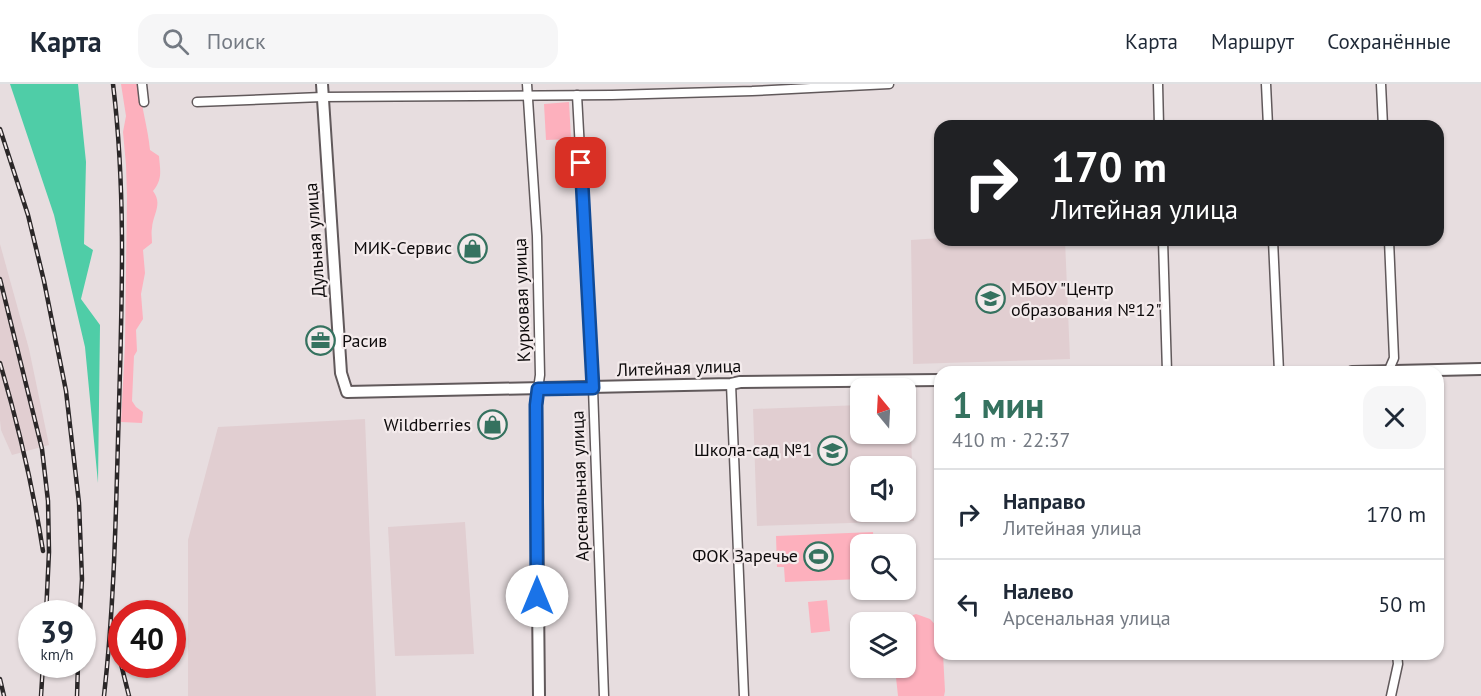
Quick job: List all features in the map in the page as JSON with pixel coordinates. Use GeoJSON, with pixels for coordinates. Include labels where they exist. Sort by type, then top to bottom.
{"type":"FeatureCollection","features":[{"type":"Feature","properties":{"kind":"street"},"geometry":{"type":"LineString","coordinates":[[142,84],[144,102]]}},
{"type":"Feature","properties":{"kind":"street","name":"Дульная улица"},"geometry":{"type":"LineString","coordinates":[[322,84],[341,373],[347,392]]}},
{"type":"Feature","properties":{"kind":"street","name":"Курковая улица"},"geometry":{"type":"LineString","coordinates":[[527,84],[537,236],[540,364],[536,405],[539,696]]}},
{"type":"Feature","properties":{"kind":"street"},"geometry":{"type":"LineString","coordinates":[[197,102],[322,97],[577,95],[890,84]]}},
{"type":"Feature","properties":{"kind":"street"},"geometry":{"type":"LineString","coordinates":[[1158,84],[1159,120]]}},
{"type":"Feature","properties":{"kind":"street"},"geometry":{"type":"LineString","coordinates":[[1266,84],[1268,120]]}},
{"type":"Feature","properties":{"kind":"street"},"geometry":{"type":"LineString","coordinates":[[1381,84],[1383,120]]}},
{"type":"Feature","properties":{"kind":"street","name":"Арсенальная улица"},"geometry":{"type":"LineString","coordinates":[[577,95],[593,388],[604,696]]}},
{"type":"Feature","properties":{"kind":"street"},"geometry":{"type":"LineString","coordinates":[[1163,246],[1167,366]]}},
{"type":"Feature","properties":{"kind":"street"},"geometry":{"type":"LineString","coordinates":[[1273,246],[1279,366]]}},
{"type":"Feature","properties":{"kind":"street"},"geometry":{"type":"LineString","coordinates":[[1389,246],[1394,358],[1390,366]]}},
{"type":"Feature","properties":{"kind":"street"},"geometry":{"type":"LineString","coordinates":[[1444,370],[1481,369]]}},
{"type":"Feature","properties":{"kind":"street","name":"Литейная улица"},"geometry":{"type":"LineString","coordinates":[[347,392],[593,388],[740,382],[934,380]]}},
{"type":"Feature","properties":{"kind":"street"},"geometry":{"type":"LineString","coordinates":[[731,384],[744,696]]}},
{"type":"Feature","properties":{"kind":"street"},"geometry":{"type":"LineString","coordinates":[[1391,696],[1398,660]]}},
{"type":"Feature","properties":{"kind":"shaded area"},"geometry":{"type":"Polygon","coordinates":[[[10,84],[78,84],[86,162],[84,244],[93,250],[81,299],[100,325],[98,483],[85,347],[54,215],[10,84]]]}},
{"type":"Feature","properties":{"kind":"shaded area"},"geometry":{"type":"Polygon","coordinates":[[[121,84],[139,84],[150,150],[159,156],[160,170],[160,178],[153,191],[157,205],[152,243],[143,250],[145,273],[141,294],[143,319],[136,330],[137,351],[134,356],[132,401],[143,412],[142,423],[121,422],[125,345],[127,196],[123,132],[126,116],[121,84]]]}},
{"type":"Feature","properties":{"kind":"shaded area"},"geometry":{"type":"Polygon","coordinates":[[[569,102],[571,139],[546,140],[544,104],[569,102]]]}},
{"type":"Feature","properties":{"kind":"shaded area","name":"МБОУ \"Центр образования №12\""},"geometry":{"type":"Polygon","coordinates":[[[934,238],[934,246],[1065,246],[1070,359],[913,364],[911,240],[934,238]]]}},
{"type":"Feature","properties":{"kind":"shaded area"},"geometry":{"type":"Polygon","coordinates":[[[0,244],[29,349],[49,445],[12,455],[1,430],[0,420],[0,244]]]}},
{"type":"Feature","properties":{"kind":"shaded area","name":"Школа-сад №1"},"geometry":{"type":"Polygon","coordinates":[[[850,405],[850,444],[911,444],[912,456],[850,456],[850,522],[883,522],[757,526],[753,409],[850,405]]]}},
{"type":"Feature","properties":{"kind":"shaded area"},"geometry":{"type":"Polygon","coordinates":[[[365,419],[376,696],[188,696],[188,540],[218,427],[365,419]]]}},
{"type":"Feature","properties":{"kind":"shaded area"},"geometry":{"type":"Polygon","coordinates":[[[465,522],[474,654],[395,656],[388,527],[465,522]]]}},
{"type":"Feature","properties":{"kind":"shaded area","name":"ФОК Заречье"},"geometry":{"type":"Polygon","coordinates":[[[873,532],[873,534],[850,534],[850,579],[785,582],[784,567],[777,567],[776,536],[873,532]]]}},
{"type":"Feature","properties":{"kind":"shaded area"},"geometry":{"type":"Polygon","coordinates":[[[827,600],[830,631],[811,633],[808,602],[827,600]]]}},
{"type":"Feature","properties":{"kind":"shaded area"},"geometry":{"type":"Polygon","coordinates":[[[916,614],[930,619],[934,623],[934,660],[943,660],[944,696],[898,696],[896,678],[916,678],[916,614]]]}},
{"type":"Feature","properties":{"kind":"railway"},"geometry":{"type":"LineString","coordinates":[[104,696],[111,623],[122,285],[120,164],[113,84]]}},
{"type":"Feature","properties":{"kind":"railway"},"geometry":{"type":"LineString","coordinates":[[0,129],[28,215],[66,391],[79,503],[81,600]]}},
{"type":"Feature","properties":{"kind":"railway"},"geometry":{"type":"LineString","coordinates":[[0,279],[42,449],[48,501],[47,600]]}},
{"type":"Feature","properties":{"kind":"railway"},"geometry":{"type":"LineString","coordinates":[[0,363],[35,503],[43,551]]}},
{"type":"Feature","properties":{"kind":"railway"},"geometry":{"type":"LineString","coordinates":[[41,696],[42,678]]}},
{"type":"Feature","properties":{"kind":"railway"},"geometry":{"type":"LineString","coordinates":[[77,696],[78,678]]}},
{"type":"Feature","properties":{"kind":"railway"},"geometry":{"type":"LineString","coordinates":[[124,678],[129,696]]}},
{"type":"Feature","properties":{"kind":"railway"},"geometry":{"type":"LineString","coordinates":[[0,679],[4,696]]}},
{"type":"Feature","properties":{"kind":"place","name":"МИК-Сервис"},"geometry":{"type":"Point","coordinates":[473,248]}},
{"type":"Feature","properties":{"kind":"place","name":"МБОУ \"Центр образования №12\""},"geometry":{"type":"Point","coordinates":[990,299]}},
{"type":"Feature","properties":{"kind":"place","name":"Расив"},"geometry":{"type":"Point","coordinates":[321,341]}},
{"type":"Feature","properties":{"kind":"place","name":"Wildberries"},"geometry":{"type":"Point","coordinates":[492,425]}},
{"type":"Feature","properties":{"kind":"place","name":"Школа-сад №1"},"geometry":{"type":"Point","coordinates":[833,450]}},
{"type":"Feature","properties":{"kind":"place","name":"ФОК Заречье"},"geometry":{"type":"Point","coordinates":[819,556]}},
{"type":"Feature","properties":{"kind":"route"},"geometry":{"type":"LineString","coordinates":[[537,596],[536,405],[538,389],[593,388],[581,163]]}}]}
